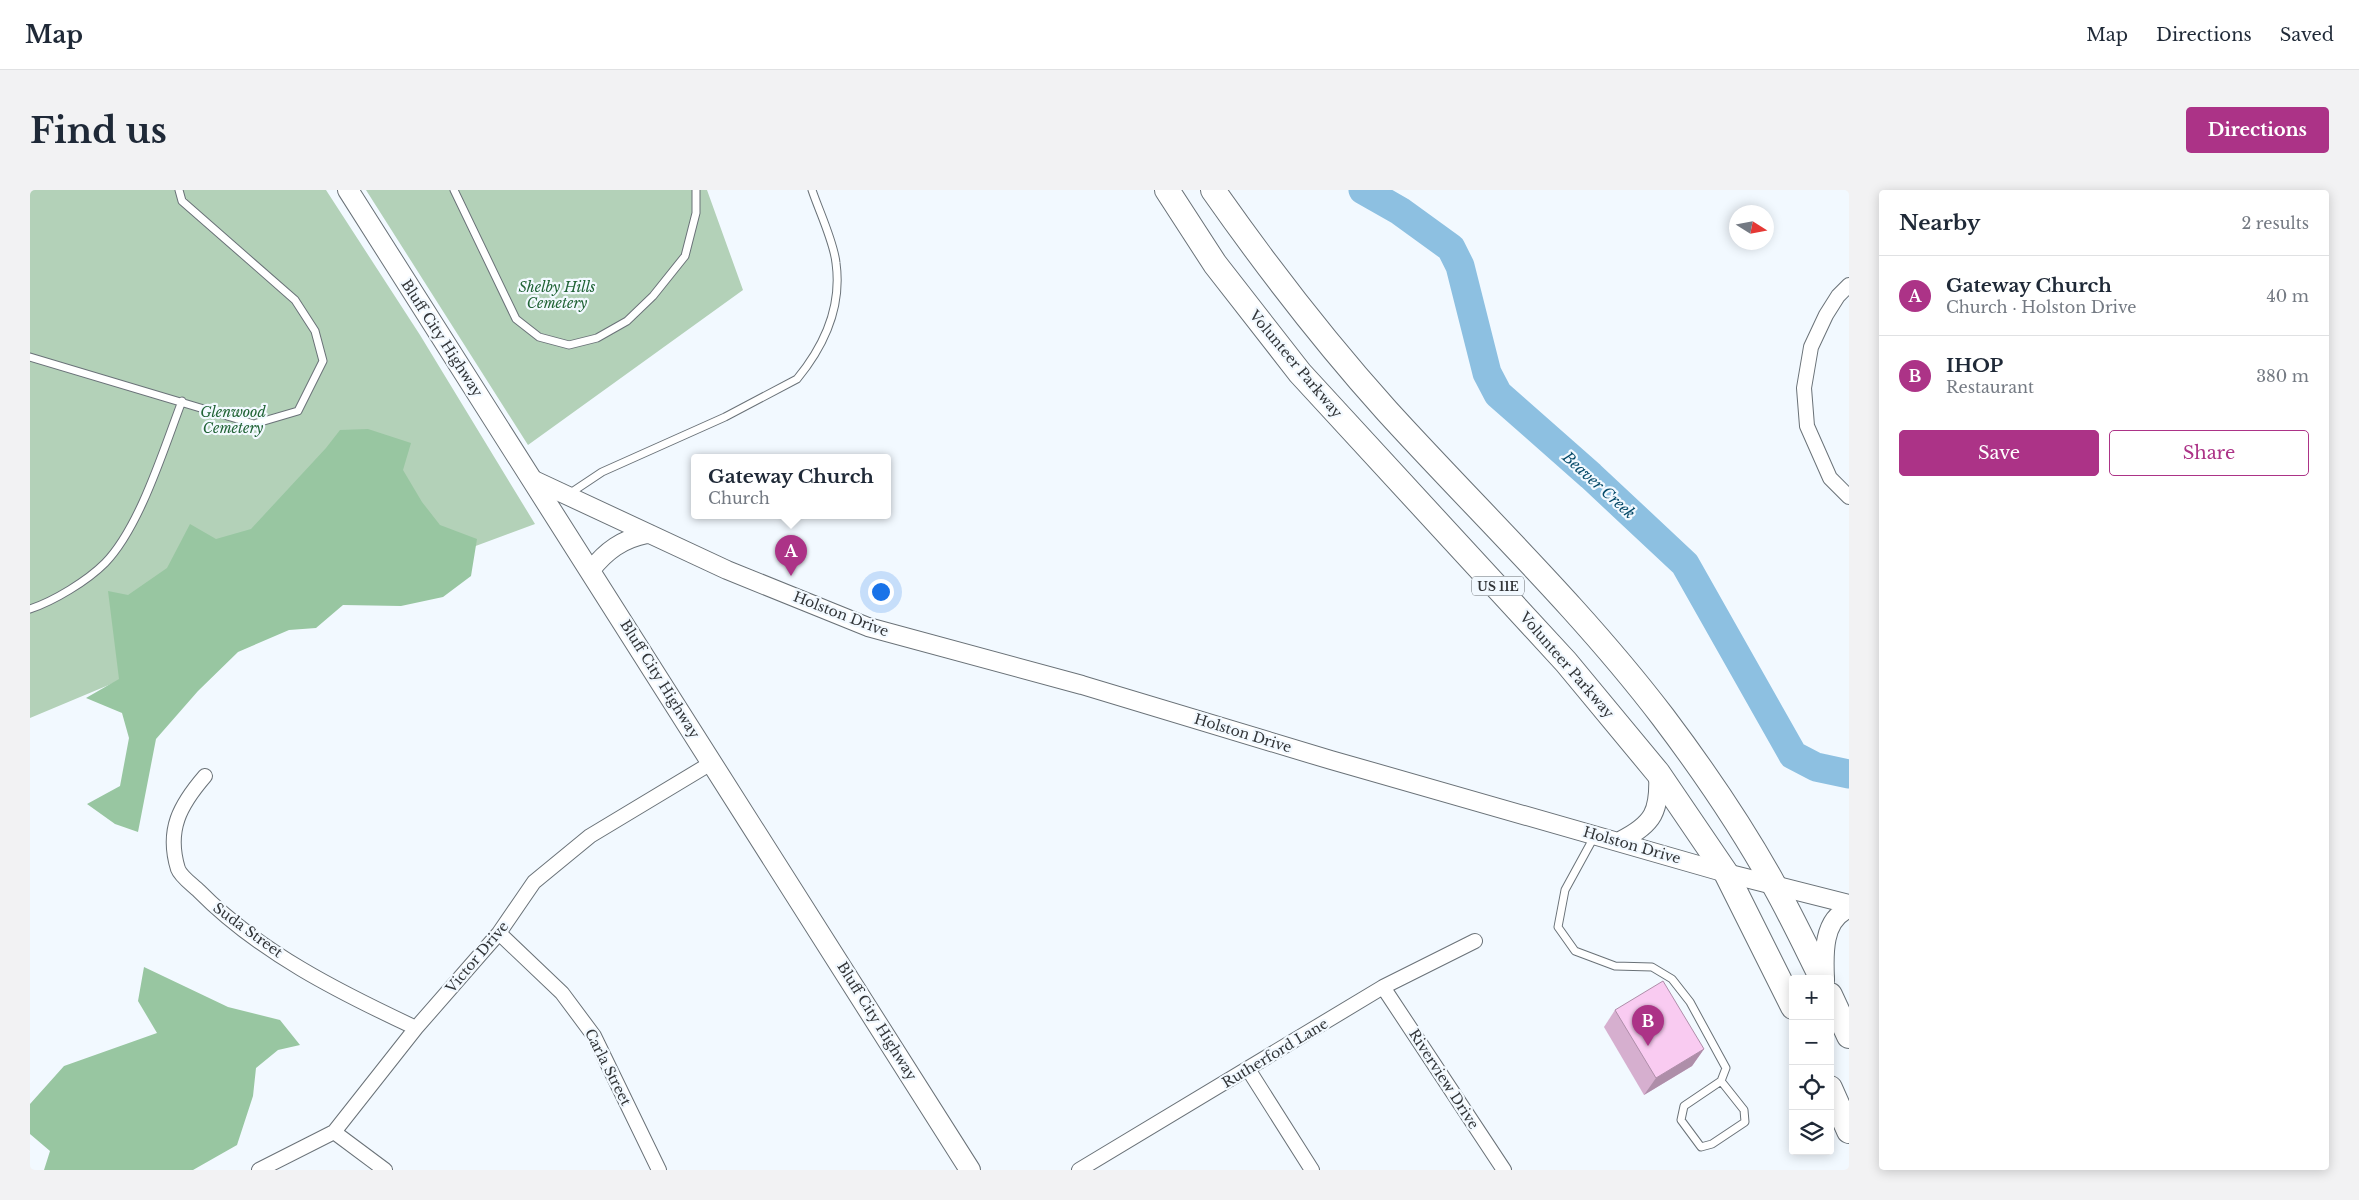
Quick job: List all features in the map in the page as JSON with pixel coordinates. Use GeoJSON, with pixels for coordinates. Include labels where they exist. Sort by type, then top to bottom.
{"type":"FeatureCollection","features":[{"type":"Feature","properties":{"kind":"highway","name":"Volunteer Parkway"},"geometry":{"type":"LineString","coordinates":[[1167,190],[1215,264],[1300,373],[1553,647],[1658,773],[1726,872],[1789,999]]}},
{"type":"Feature","properties":{"kind":"highway","name":"US 11E"},"geometry":{"type":"LineString","coordinates":[[1213,190],[1280,284],[1343,360],[1578,616],[1657,709],[1700,769],[1774,884],[1821,975]]}},
{"type":"Feature","properties":{"kind":"highway"},"geometry":{"type":"LineString","coordinates":[[1834,1004],[1849,1036]]}},
{"type":"Feature","properties":{"kind":"highway"},"geometry":{"type":"LineString","coordinates":[[1834,1097],[1849,1130]]}},
{"type":"Feature","properties":{"kind":"main road","name":"Bluff City Highway"},"geometry":{"type":"LineString","coordinates":[[348,190],[713,762],[970,1170]]}},
{"type":"Feature","properties":{"kind":"street"},"geometry":{"type":"LineString","coordinates":[[1849,285],[1838,296],[1826,314],[1812,347],[1804,388],[1807,426],[1830,478],[1849,497]]}},
{"type":"Feature","properties":{"kind":"street","name":"Holston Drive"},"geometry":{"type":"LineString","coordinates":[[534,480],[727,570],[868,626],[1082,684],[1331,760],[1726,872],[1849,904]]}},
{"type":"Feature","properties":{"kind":"street"},"geometry":{"type":"LineString","coordinates":[[591,570],[611,548],[635,536],[647,534]]}},
{"type":"Feature","properties":{"kind":"street","name":"Victor Drive"},"geometry":{"type":"LineString","coordinates":[[259,1170],[334,1132],[416,1028],[499,933],[534,882],[590,836],[713,762]]}},
{"type":"Feature","properties":{"kind":"street"},"geometry":{"type":"LineString","coordinates":[[1620,841],[1640,831],[1652,817],[1659,793],[1658,773]]}},
{"type":"Feature","properties":{"kind":"street","name":"Suda Street"},"geometry":{"type":"LineString","coordinates":[[205,776],[187,797],[177,817],[173,846],[179,871],[210,902],[258,941],[343,993],[416,1028]]}},
{"type":"Feature","properties":{"kind":"street"},"geometry":{"type":"LineString","coordinates":[[1823,975],[1824,951],[1829,929],[1839,916],[1849,909]]}},
{"type":"Feature","properties":{"kind":"street","name":"Carla Street"},"geometry":{"type":"LineString","coordinates":[[499,933],[562,992],[594,1036],[659,1170]]}},
{"type":"Feature","properties":{"kind":"street","name":"Rutherford Lane"},"geometry":{"type":"LineString","coordinates":[[1079,1170],[1383,987],[1474,940]]}},
{"type":"Feature","properties":{"kind":"street","name":"Riverview Drive"},"geometry":{"type":"LineString","coordinates":[[1383,987],[1504,1170]]}},
{"type":"Feature","properties":{"kind":"street"},"geometry":{"type":"LineString","coordinates":[[1248,1069],[1312,1170]]}},
{"type":"Feature","properties":{"kind":"street"},"geometry":{"type":"LineString","coordinates":[[334,1132],[385,1170]]}},
{"type":"Feature","properties":{"kind":"lane"},"geometry":{"type":"LineString","coordinates":[[30,356],[254,424],[298,411],[323,361],[315,331],[295,300],[182,201],[179,190]]}},
{"type":"Feature","properties":{"kind":"lane"},"geometry":{"type":"LineString","coordinates":[[454,190],[516,319],[539,337],[569,345],[597,338],[626,321],[653,296],[685,256],[696,213],[696,190]]}},
{"type":"Feature","properties":{"kind":"lane"},"geometry":{"type":"LineString","coordinates":[[567,496],[602,472],[726,417],[797,379],[826,336],[837,284],[836,261],[812,190]]}},
{"type":"Feature","properties":{"kind":"lane"},"geometry":{"type":"LineString","coordinates":[[30,609],[68,590],[105,563],[131,525],[153,477],[182,401]]}},
{"type":"Feature","properties":{"kind":"lane"},"geometry":{"type":"LineString","coordinates":[[1596,834],[1565,890],[1558,927],[1575,951],[1615,966],[1652,967],[1672,979],[1690,1002],[1726,1068],[1721,1081],[1684,1106],[1681,1120],[1701,1147],[1712,1144],[1745,1122],[1744,1110],[1721,1081]]}},
{"type":"Feature","properties":{"kind":"green space","name":"Glenwood Cemetery"},"geometry":{"type":"Polygon","coordinates":[[[30,190],[326,190],[420,335],[535,524],[166,661],[30,718],[30,190]]]}},
{"type":"Feature","properties":{"kind":"green space","name":"Shelby Hills Cemetery"},"geometry":{"type":"Polygon","coordinates":[[[366,190],[707,190],[743,290],[528,445],[366,190]]]}},
{"type":"Feature","properties":{"kind":"green space"},"geometry":{"type":"Polygon","coordinates":[[[368,429],[411,443],[403,470],[422,502],[440,525],[477,539],[471,576],[443,597],[401,606],[343,605],[316,628],[289,630],[238,652],[198,691],[156,739],[138,832],[115,824],[87,804],[120,786],[129,738],[122,713],[86,698],[119,679],[108,591],[128,595],[167,568],[190,524],[216,539],[251,529],[326,448],[340,430],[368,429]]]}},
{"type":"Feature","properties":{"kind":"green space"},"geometry":{"type":"Polygon","coordinates":[[[144,967],[228,1007],[280,1020],[300,1045],[278,1050],[256,1068],[253,1096],[237,1145],[193,1170],[44,1170],[50,1151],[30,1134],[30,1104],[64,1066],[157,1033],[138,1001],[144,967]]]}},
{"type":"Feature","properties":{"kind":"building"},"geometry":{"type":"Polygon","coordinates":[[[1663,981],[1704,1049],[1656,1078],[1615,1010],[1663,981]]]}},
{"type":"Feature","properties":{"kind":"waterway","name":"Beaver Creek"},"geometry":{"type":"LineString","coordinates":[[1363,190],[1400,211],[1451,248],[1460,266],[1487,373],[1498,394],[1591,476],[1685,564],[1793,755],[1816,767],[1849,774]]}},
{"type":"Feature","properties":{"kind":"place","name":"Gateway Church"},"geometry":{"type":"Point","coordinates":[791,576]}},
{"type":"Feature","properties":{"kind":"place","name":"IHOP"},"geometry":{"type":"Point","coordinates":[1648,1046]}}]}
